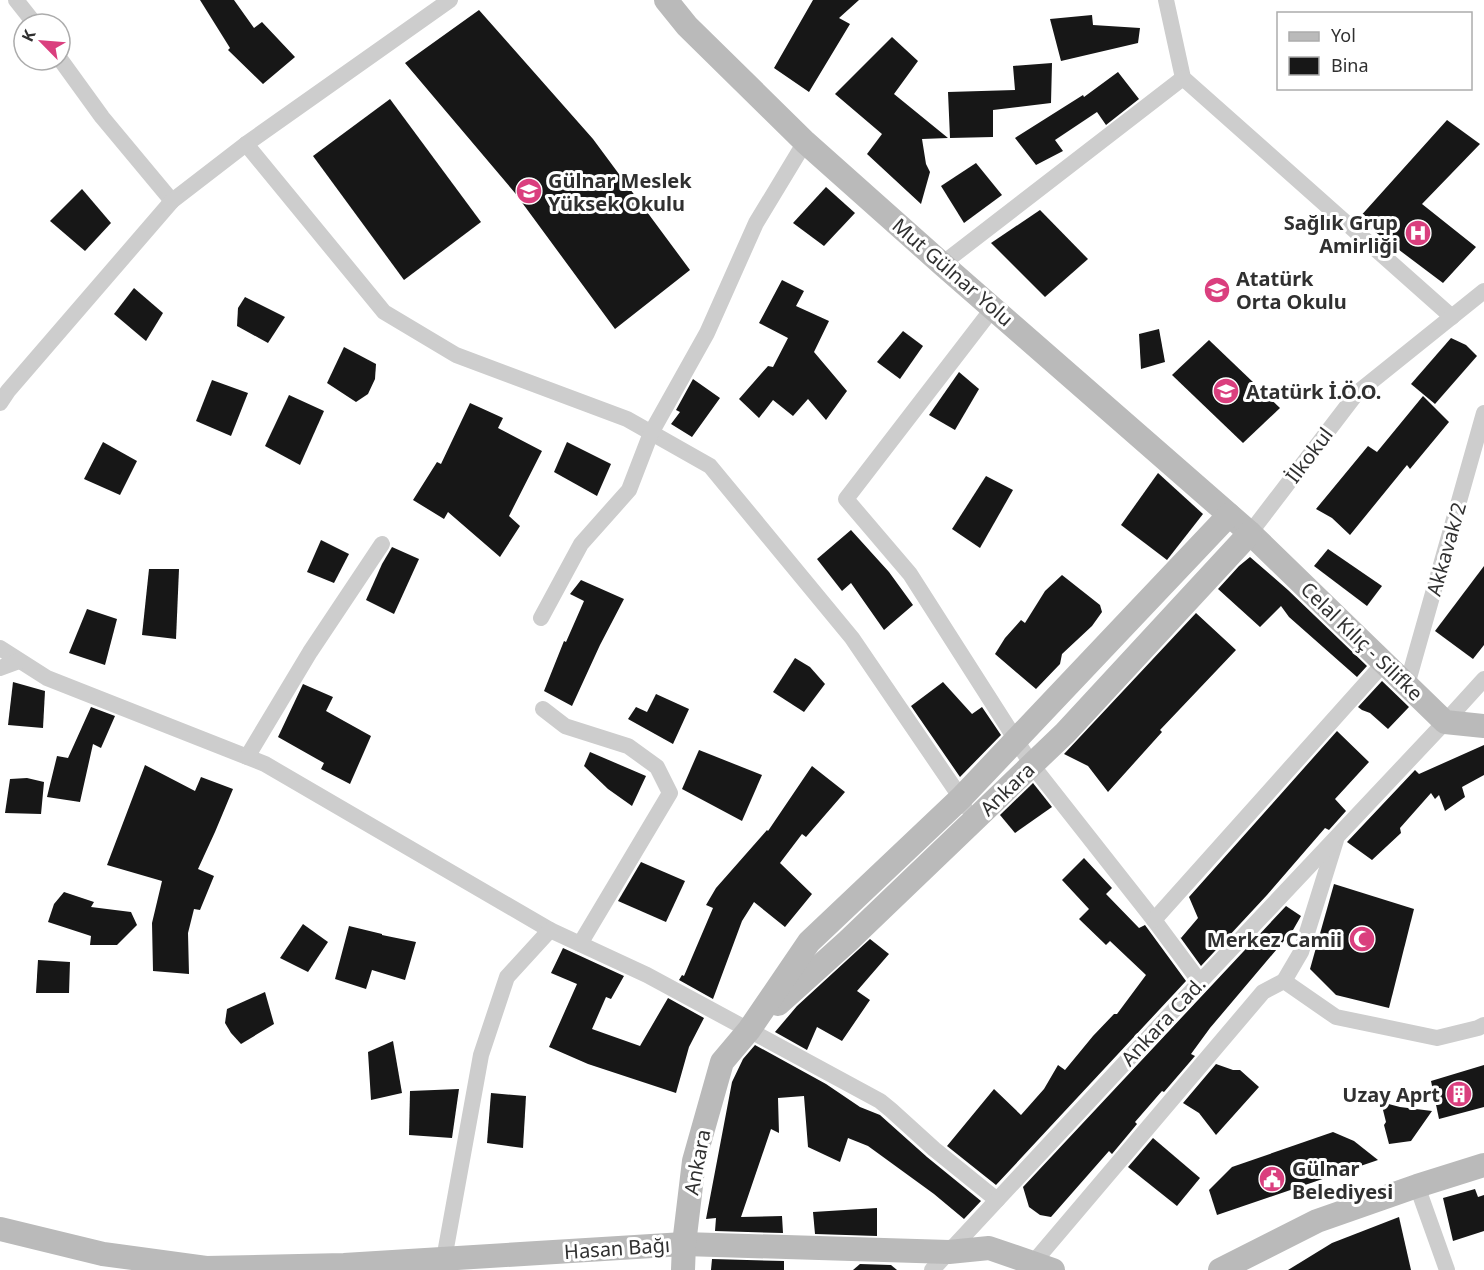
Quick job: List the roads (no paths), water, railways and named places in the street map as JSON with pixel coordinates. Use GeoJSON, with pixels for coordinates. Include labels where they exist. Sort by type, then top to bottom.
{"type":"FeatureCollection","features":[{"type":"Feature","properties":{"kind":"main road","name":"Mut Gülnar Yolu"},"geometry":{"type":"LineString","coordinates":[[666,0],[687,26],[805,142],[1250,533]]}},
{"type":"Feature","properties":{"kind":"main road","name":"Ankara"},"geometry":{"type":"LineString","coordinates":[[683,1270],[694,1161],[722,1062],[749,1030],[809,942],[961,798],[1229,515]]}},
{"type":"Feature","properties":{"kind":"main road","name":"Ankara"},"geometry":{"type":"LineString","coordinates":[[749,1030],[848,941],[1065,733],[1250,533]]}},
{"type":"Feature","properties":{"kind":"main road","name":"Celal Kılıç - Silifke"},"geometry":{"type":"LineString","coordinates":[[1250,533],[1445,722]]}},
{"type":"Feature","properties":{"kind":"main road"},"geometry":{"type":"LineString","coordinates":[[1445,722],[1484,726]]}},
{"type":"Feature","properties":{"kind":"main road"},"geometry":{"type":"LineString","coordinates":[[1220,1270],[1317,1221],[1484,1165]]}},
{"type":"Feature","properties":{"kind":"main road","name":"Hasan Bağı"},"geometry":{"type":"LineString","coordinates":[[0,1229],[100,1262],[206,1268],[395,1266],[444,1259],[684,1244],[949,1252],[989,1248],[1043,1266]]}},
{"type":"Feature","properties":{"kind":"street"},"geometry":{"type":"LineString","coordinates":[[16,0],[26,12]]}},
{"type":"Feature","properties":{"kind":"street"},"geometry":{"type":"LineString","coordinates":[[0,403],[172,201],[246,144],[450,0]]}},
{"type":"Feature","properties":{"kind":"street"},"geometry":{"type":"LineString","coordinates":[[1166,0],[1183,78],[1452,316]]}},
{"type":"Feature","properties":{"kind":"street"},"geometry":{"type":"LineString","coordinates":[[69,72],[102,117],[172,201]]}},
{"type":"Feature","properties":{"kind":"street"},"geometry":{"type":"LineString","coordinates":[[942,264],[1183,78]]}},
{"type":"Feature","properties":{"kind":"street"},"geometry":{"type":"LineString","coordinates":[[541,618],[581,544],[629,490],[651,433],[707,333],[756,223],[805,142]]}},
{"type":"Feature","properties":{"kind":"street"},"geometry":{"type":"LineString","coordinates":[[246,144],[384,312],[456,355],[627,419],[710,466],[852,638],[961,798],[970,824]]}},
{"type":"Feature","properties":{"kind":"street","name":"İlkokul"},"geometry":{"type":"LineString","coordinates":[[1250,533],[1357,393],[1484,291]]}},
{"type":"Feature","properties":{"kind":"street"},"geometry":{"type":"LineString","coordinates":[[993,308],[846,499],[910,574],[1032,765],[1200,982]]}},
{"type":"Feature","properties":{"kind":"street","name":"Akkavak/2"},"geometry":{"type":"LineString","coordinates":[[1407,685],[1484,412]]}},
{"type":"Feature","properties":{"kind":"street"},"geometry":{"type":"LineString","coordinates":[[247,758],[310,651],[382,544]]}},
{"type":"Feature","properties":{"kind":"street"},"geometry":{"type":"LineString","coordinates":[[0,648],[47,678],[265,764],[550,930],[647,975],[880,1101],[997,1200]]}},
{"type":"Feature","properties":{"kind":"street"},"geometry":{"type":"LineString","coordinates":[[0,668],[20,661]]}},
{"type":"Feature","properties":{"kind":"street"},"geometry":{"type":"LineString","coordinates":[[1154,920],[1384,663]]}},
{"type":"Feature","properties":{"kind":"street","name":"Ankara Cad."},"geometry":{"type":"LineString","coordinates":[[932,1270],[1484,679]]}},
{"type":"Feature","properties":{"kind":"street"},"geometry":{"type":"LineString","coordinates":[[543,710],[564,726],[628,746],[657,767],[670,793],[580,944]]}},
{"type":"Feature","properties":{"kind":"street"},"geometry":{"type":"LineString","coordinates":[[1043,1266],[1263,992],[1284,981],[1301,952],[1337,836]]}},
{"type":"Feature","properties":{"kind":"street"},"geometry":{"type":"LineString","coordinates":[[444,1259],[480,1055],[507,977],[550,930]]}},
{"type":"Feature","properties":{"kind":"street"},"geometry":{"type":"LineString","coordinates":[[1284,981],[1336,1017],[1437,1038],[1484,1025]]}},
{"type":"Feature","properties":{"kind":"street"},"geometry":{"type":"LineString","coordinates":[[1418,1186],[1446,1270]]}},
{"type":"Feature","properties":{"kind":"place","name":"Gülnar Meslek Yüksek Okulu"},"geometry":{"type":"Point","coordinates":[529,191]}},
{"type":"Feature","properties":{"kind":"place","name":"Sağlık Grup Amirliği"},"geometry":{"type":"Point","coordinates":[1418,233]}},
{"type":"Feature","properties":{"kind":"place","name":"Atatürk Orta Okulu"},"geometry":{"type":"Point","coordinates":[1217,290]}},
{"type":"Feature","properties":{"kind":"place","name":"Atatürk İ.Ö.O."},"geometry":{"type":"Point","coordinates":[1226,391]}},
{"type":"Feature","properties":{"kind":"place","name":"Merkez Camii"},"geometry":{"type":"Point","coordinates":[1362,939]}},
{"type":"Feature","properties":{"kind":"place","name":"Uzay Aprt"},"geometry":{"type":"Point","coordinates":[1459,1094]}},
{"type":"Feature","properties":{"kind":"place","name":"Gülnar Belediyesi"},"geometry":{"type":"Point","coordinates":[1272,1179]}}]}
